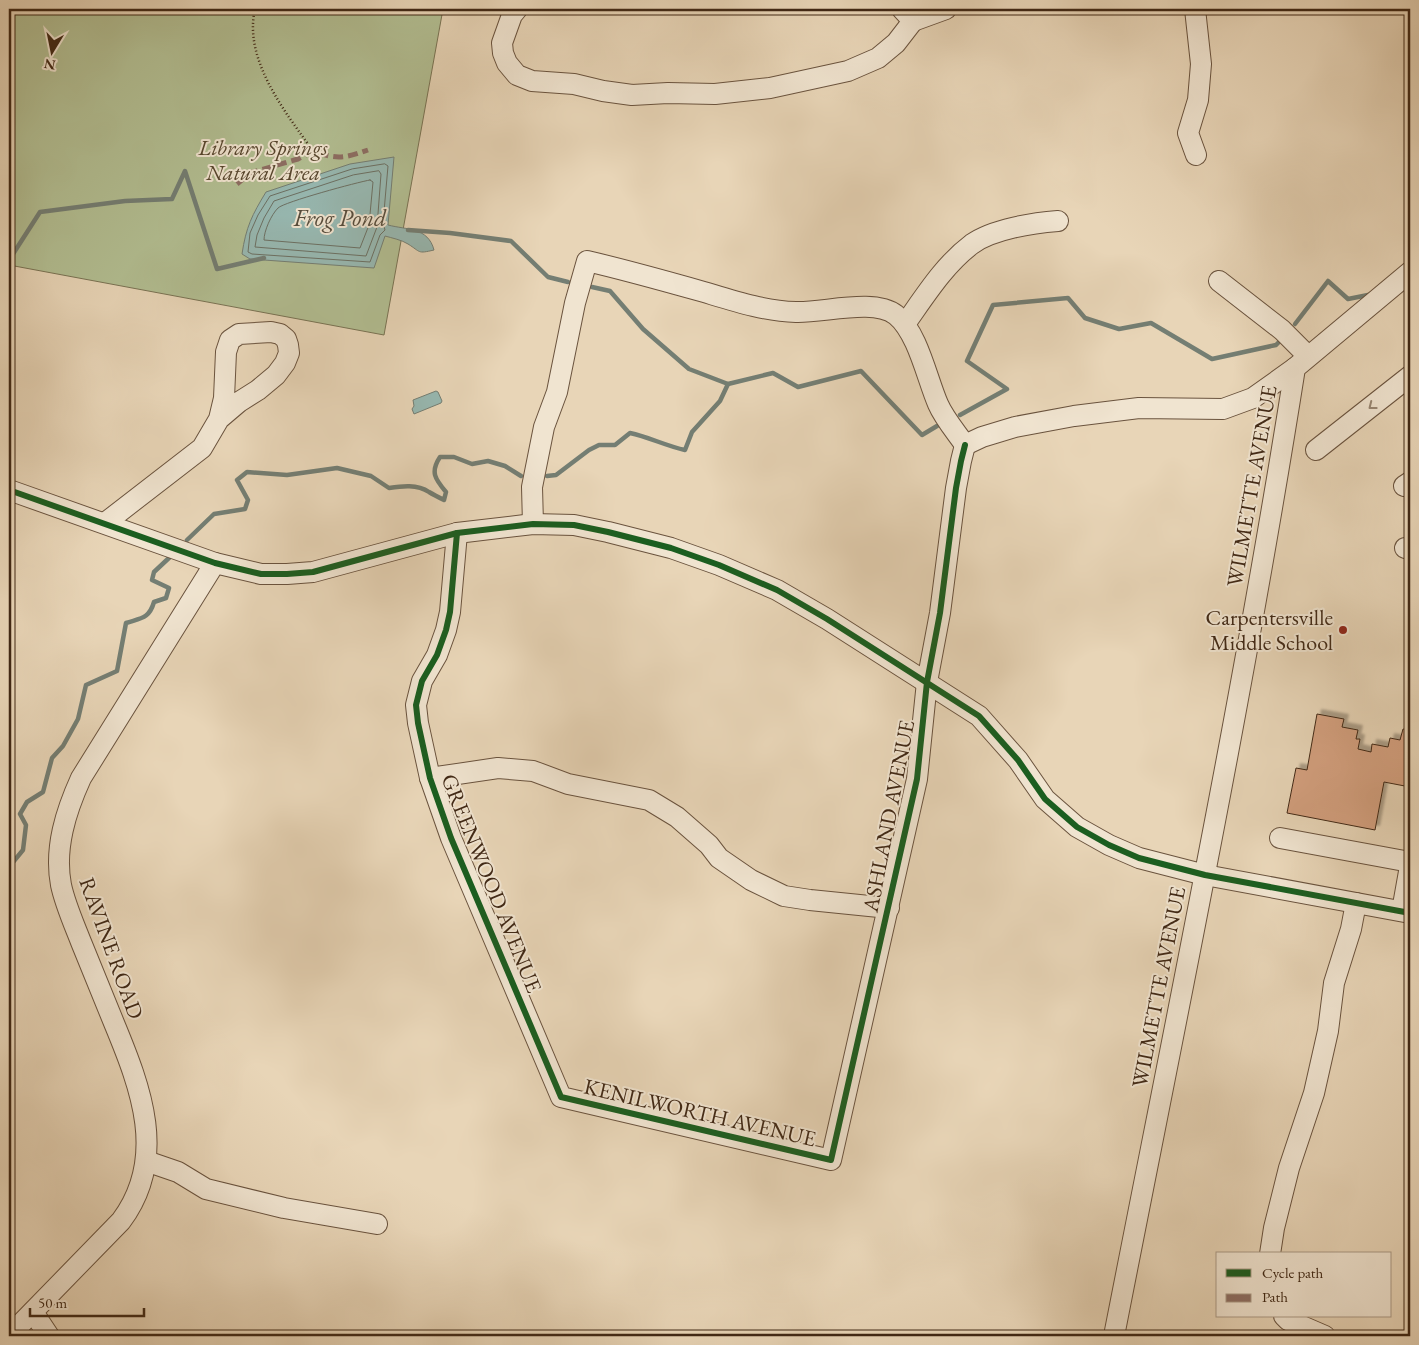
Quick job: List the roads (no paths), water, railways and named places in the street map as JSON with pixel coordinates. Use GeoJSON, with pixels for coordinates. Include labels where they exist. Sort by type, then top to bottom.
{"type":"FeatureCollection","features":[{"type":"Feature","properties":{"kind":"street"},"geometry":{"type":"LineString","coordinates":[[518,9],[512,15],[502,43],[503,53],[507,62],[517,75],[532,81],[574,84],[632,95],[668,93],[715,94],[770,88],[848,71],[878,58],[896,43],[907,15],[946,9]]}},
{"type":"Feature","properties":{"kind":"street"},"geometry":{"type":"LineString","coordinates":[[1195,9],[1201,64],[1198,100],[1188,133],[1196,155]]}},
{"type":"Feature","properties":{"kind":"street"},"geometry":{"type":"LineString","coordinates":[[904,324],[942,273],[974,242],[1028,223],[1058,221]]}},
{"type":"Feature","properties":{"kind":"street"},"geometry":{"type":"LineString","coordinates":[[533,524],[532,487],[544,427],[557,392],[574,303],[586,261],[619,268],[760,308],[797,312],[866,306],[882,308],[896,315],[904,324],[926,369],[938,405],[965,445],[982,437],[1015,427],[1074,416],[1138,408],[1223,409],[1254,398],[1301,362],[1410,272]]}},
{"type":"Feature","properties":{"kind":"street"},"geometry":{"type":"LineString","coordinates":[[1219,281],[1282,330],[1301,362]]}},
{"type":"Feature","properties":{"kind":"street"},"geometry":{"type":"LineString","coordinates":[[105,523],[202,448],[219,419],[224,398],[226,352],[230,340],[240,334],[271,332],[286,338],[289,353],[285,363],[276,375],[219,419]]}},
{"type":"Feature","properties":{"kind":"street","name":"WILMETTE AVENUE"},"geometry":{"type":"LineString","coordinates":[[1114,1336],[1205,875],[1301,362]]}},
{"type":"Feature","properties":{"kind":"street"},"geometry":{"type":"LineString","coordinates":[[1316,450],[1410,376]]}},
{"type":"Feature","properties":{"kind":"street","name":"ASHLAND AVENUE"},"geometry":{"type":"LineString","coordinates":[[831,1160],[917,779],[927,682],[940,613],[960,461],[965,445]]}},
{"type":"Feature","properties":{"kind":"street"},"geometry":{"type":"LineString","coordinates":[[9,490],[215,563],[260,574],[313,572],[458,533],[533,524],[574,525],[670,548],[719,565],[776,590],[827,619],[979,716],[1018,760],[1045,799],[1077,827],[1109,845],[1140,858],[1205,875],[1406,912],[1410,866]]}},
{"type":"Feature","properties":{"kind":"street","name":"GREENWOOD AVENUE"},"geometry":{"type":"LineString","coordinates":[[458,533],[451,604],[446,630],[437,655],[422,681],[416,705],[418,723],[430,778],[450,838],[561,1097]]}},
{"type":"Feature","properties":{"kind":"street","name":"RAVINE ROAD"},"geometry":{"type":"LineString","coordinates":[[9,1336],[120,1221],[130,1208],[143,1178],[146,1161],[146,1122],[131,1064],[71,918],[61,884],[59,853],[69,804],[81,778],[215,563]]}},
{"type":"Feature","properties":{"kind":"street"},"geometry":{"type":"LineString","coordinates":[[430,778],[498,768],[533,771],[568,784],[649,800],[677,817],[708,845],[719,858],[751,880],[784,896],[889,908]]}},
{"type":"Feature","properties":{"kind":"street"},"geometry":{"type":"LineString","coordinates":[[1280,838],[1410,862]]}},
{"type":"Feature","properties":{"kind":"street"},"geometry":{"type":"LineString","coordinates":[[1270,1252],[1274,1228],[1289,1168],[1314,1093],[1328,1031],[1334,983],[1351,929],[1356,903]]}},
{"type":"Feature","properties":{"kind":"street","name":"KENILWORTH AVENUE"},"geometry":{"type":"LineString","coordinates":[[561,1097],[831,1160]]}},
{"type":"Feature","properties":{"kind":"street"},"geometry":{"type":"LineString","coordinates":[[146,1161],[178,1172],[206,1189],[284,1208],[377,1224]]}},
{"type":"Feature","properties":{"kind":"street"},"geometry":{"type":"LineString","coordinates":[[33,1312],[49,1336]]}},
{"type":"Feature","properties":{"kind":"street"},"geometry":{"type":"LineString","coordinates":[[1286,1318],[1326,1336]]}},
{"type":"Feature","properties":{"kind":"water","name":"Frog Pond"},"geometry":{"type":"Polygon","coordinates":[[[394,157],[388,225],[422,233],[427,237],[434,250],[420,252],[403,241],[385,236],[374,268],[250,259],[242,254],[250,222],[266,192],[350,164],[394,157]]]}},
{"type":"Feature","properties":{"kind":"water"},"geometry":{"type":"Polygon","coordinates":[[[436,391],[442,401],[441,403],[414,414],[412,409],[414,406],[413,400],[436,391]]]}},
{"type":"Feature","properties":{"kind":"waterway"},"geometry":{"type":"LineString","coordinates":[[9,255],[13,254],[40,212],[125,201],[172,199],[185,171],[217,269],[264,258]]}},
{"type":"Feature","properties":{"kind":"waterway"},"geometry":{"type":"LineString","coordinates":[[408,230],[511,241],[548,277],[568,282]]}},
{"type":"Feature","properties":{"kind":"waterway"},"geometry":{"type":"LineString","coordinates":[[1295,324],[1328,281],[1348,299],[1368,295]]}},
{"type":"Feature","properties":{"kind":"waterway"},"geometry":{"type":"LineString","coordinates":[[592,287],[610,291],[643,329],[689,369],[728,384],[773,373],[798,387],[861,371],[922,435],[937,426]]}},
{"type":"Feature","properties":{"kind":"waterway"},"geometry":{"type":"LineString","coordinates":[[960,415],[1007,389],[967,361],[993,305],[1068,298],[1085,318],[1119,329],[1151,323],[1212,359],[1278,343]]}},
{"type":"Feature","properties":{"kind":"waterway"},"geometry":{"type":"LineString","coordinates":[[547,476],[556,475],[589,450],[599,445],[615,445],[630,433],[685,450],[692,432],[720,401],[728,384]]}},
{"type":"Feature","properties":{"kind":"waterway"},"geometry":{"type":"LineString","coordinates":[[187,540],[214,514],[245,509],[248,500],[237,480],[247,472],[287,475],[337,468],[371,476],[389,488],[404,486],[424,489],[444,500],[446,492],[435,475],[435,467],[440,457],[454,457],[472,464],[488,461],[505,466],[521,476]]}},
{"type":"Feature","properties":{"kind":"waterway"},"geometry":{"type":"LineString","coordinates":[[9,867],[23,850],[26,825],[20,814],[27,802],[43,792],[52,758],[63,746],[78,719],[86,685],[117,671],[126,623],[144,617],[150,612],[154,602],[166,598],[169,588],[152,580],[154,572],[170,557]]}},
{"type":"Feature","properties":{"kind":"place","name":"Carpentersville Middle School"},"geometry":{"type":"Point","coordinates":[1343,630]}},
{"type":"Feature","properties":{"kind":"park label","name":"Library Springs Natural Area"},"geometry":{"type":"Point","coordinates":[263,160]}}]}
